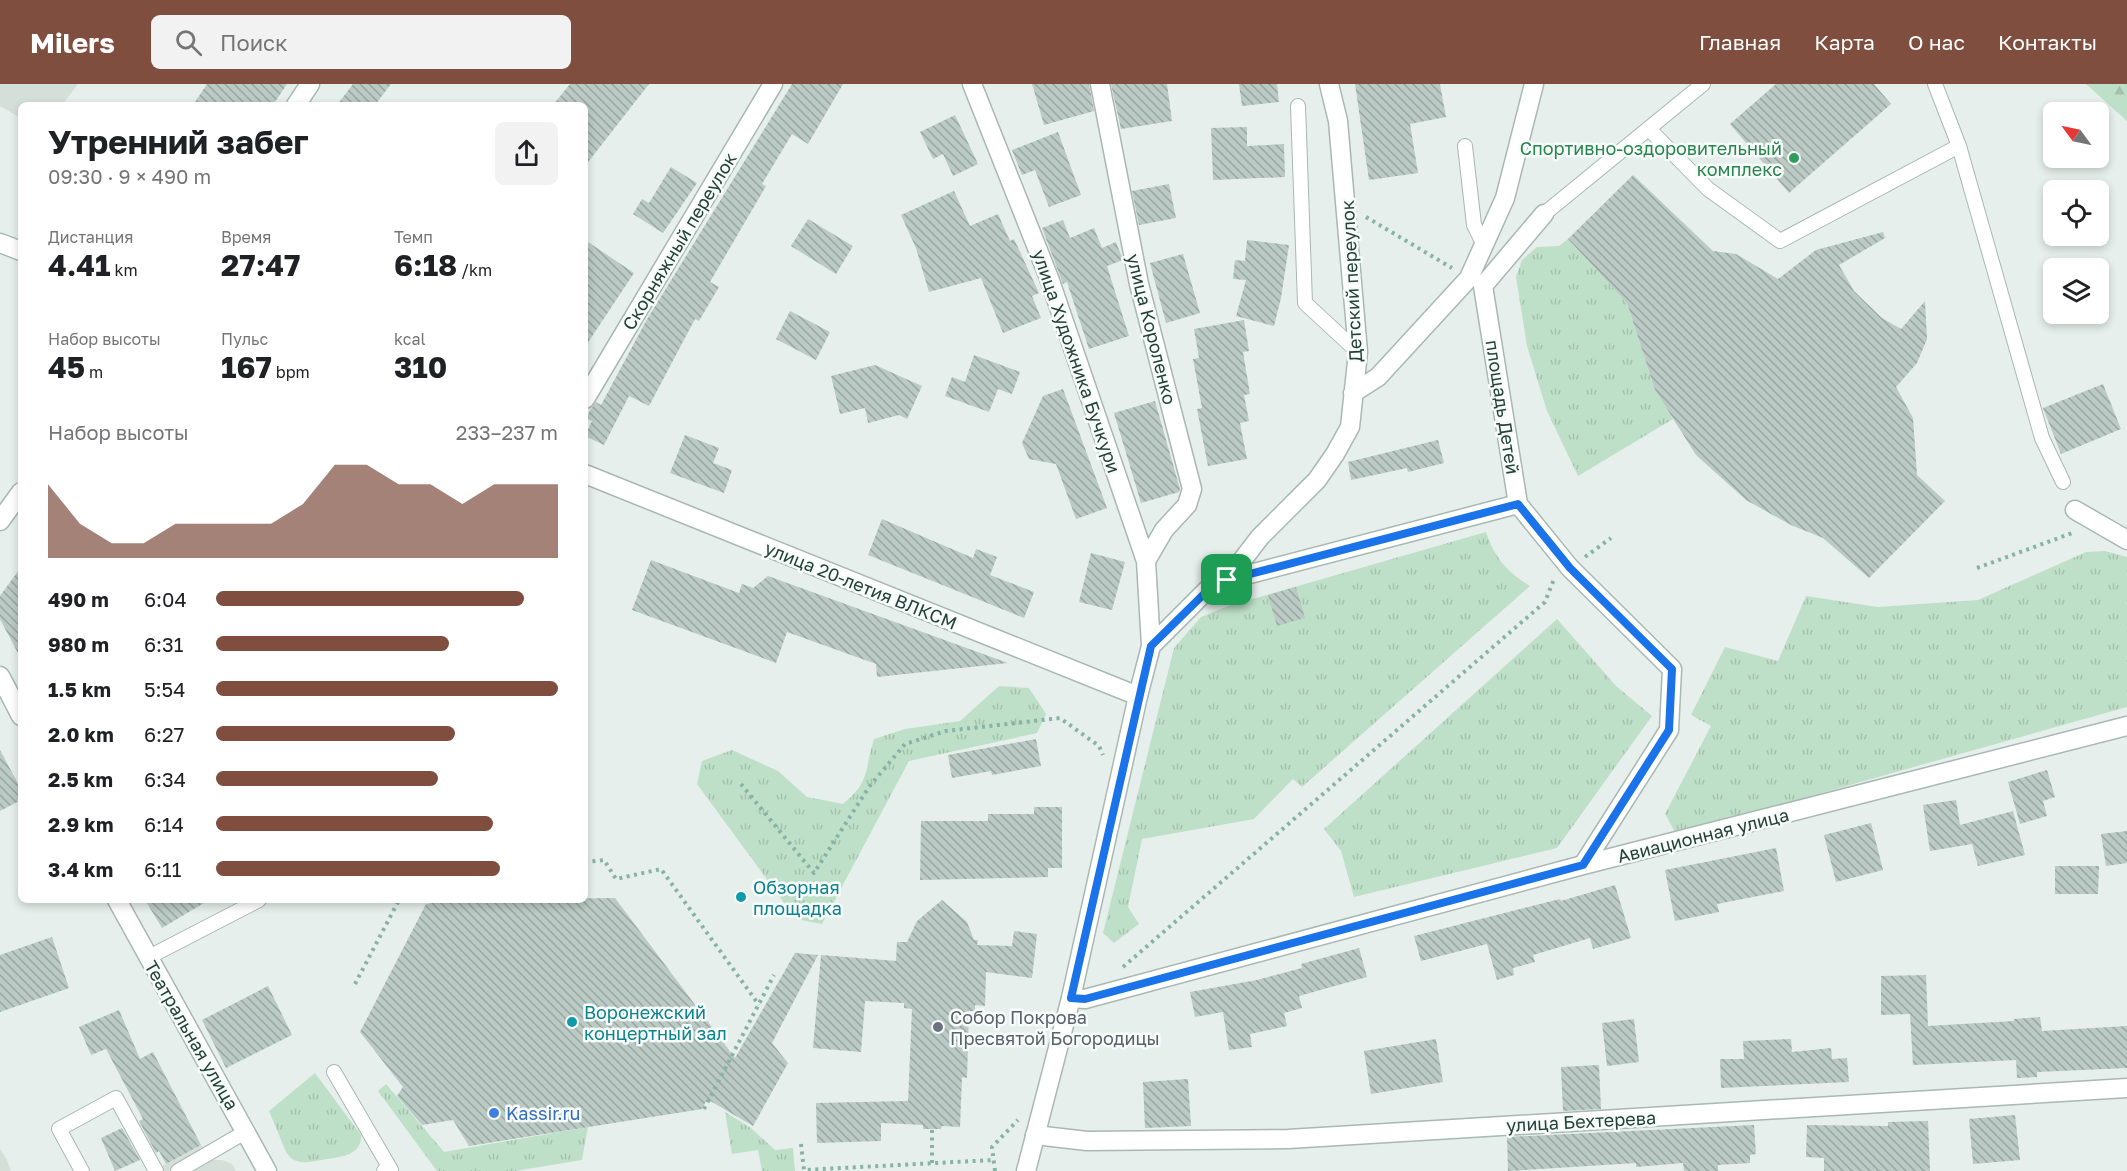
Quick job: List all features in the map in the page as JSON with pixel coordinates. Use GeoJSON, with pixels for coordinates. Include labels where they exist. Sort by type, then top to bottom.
{"type":"FeatureCollection","features":[{"type":"Feature","properties":{"kind":"street"},"geometry":{"type":"LineString","coordinates":[[298,102],[310,84]]}},
{"type":"Feature","properties":{"kind":"street","name":"Скорняжный переулок"},"geometry":{"type":"LineString","coordinates":[[588,394],[772,84]]}},
{"type":"Feature","properties":{"kind":"street","name":"улица Художника Бучкури"},"geometry":{"type":"LineString","coordinates":[[972,84],[1049,278],[1146,561],[1151,646]]}},
{"type":"Feature","properties":{"kind":"street","name":"улица Короленко"},"geometry":{"type":"LineString","coordinates":[[1100,84],[1139,284],[1192,489],[1187,505],[1164,530],[1146,561]]}},
{"type":"Feature","properties":{"kind":"street","name":"Детский переулок"},"geometry":{"type":"LineString","coordinates":[[1227,580],[1260,537],[1317,480],[1350,427],[1358,352],[1338,121],[1329,84]]}},
{"type":"Feature","properties":{"kind":"street"},"geometry":{"type":"LineString","coordinates":[[1353,393],[1378,377],[1469,278],[1505,198],[1534,84]]}},
{"type":"Feature","properties":{"kind":"street","name":"площадь Детей"},"geometry":{"type":"LineString","coordinates":[[1518,504],[1484,286],[1544,214]]}},
{"type":"Feature","properties":{"kind":"street"},"geometry":{"type":"LineString","coordinates":[[0,243],[18,250]]}},
{"type":"Feature","properties":{"kind":"street","name":"улица 20-летия ВЛКСМ"},"geometry":{"type":"LineString","coordinates":[[588,475],[1138,696]]}},
{"type":"Feature","properties":{"kind":"street"},"geometry":{"type":"LineString","coordinates":[[0,521],[18,496]]}},
{"type":"Feature","properties":{"kind":"street"},"geometry":{"type":"LineString","coordinates":[[1026,1171],[1047,1098],[1071,998],[1151,646],[1208,590],[1227,580],[1518,504],[1570,568],[1672,669],[1669,730],[1583,865]]}},
{"type":"Feature","properties":{"kind":"street"},"geometry":{"type":"LineString","coordinates":[[2075,510],[2127,540]]}},
{"type":"Feature","properties":{"kind":"street"},"geometry":{"type":"LineString","coordinates":[[0,676],[18,710]]}},
{"type":"Feature","properties":{"kind":"street","name":"Авиационная улица"},"geometry":{"type":"LineString","coordinates":[[1071,998],[1085,999],[1583,865],[2127,726]]}},
{"type":"Feature","properties":{"kind":"street","name":"Театральная улица"},"geometry":{"type":"LineString","coordinates":[[119,903],[147,958],[247,1131],[267,1171]]}},
{"type":"Feature","properties":{"kind":"street","name":"улица Бехтерева"},"geometry":{"type":"LineString","coordinates":[[1035,1135],[1087,1141],[1288,1139],[2127,1088]]}},
{"type":"Feature","properties":{"kind":"lane"},"geometry":{"type":"LineString","coordinates":[[1544,214],[1704,84]]}},
{"type":"Feature","properties":{"kind":"lane"},"geometry":{"type":"LineString","coordinates":[[1935,84],[1959,146],[2042,438],[2063,482]]}},
{"type":"Feature","properties":{"kind":"lane"},"geometry":{"type":"LineString","coordinates":[[1298,106],[1305,303],[1358,352]]}},
{"type":"Feature","properties":{"kind":"lane"},"geometry":{"type":"LineString","coordinates":[[1649,129],[1708,189],[1780,241],[1959,146]]}},
{"type":"Feature","properties":{"kind":"lane"},"geometry":{"type":"LineString","coordinates":[[1465,146],[1474,225],[1484,245]]}},
{"type":"Feature","properties":{"kind":"lane"},"geometry":{"type":"LineString","coordinates":[[147,958],[253,903]]}},
{"type":"Feature","properties":{"kind":"lane"},"geometry":{"type":"LineString","coordinates":[[334,1072],[391,1170],[384,1171]]}},
{"type":"Feature","properties":{"kind":"lane"},"geometry":{"type":"LineString","coordinates":[[82,1171],[59,1130],[116,1098],[156,1171]]}},
{"type":"Feature","properties":{"kind":"lane"},"geometry":{"type":"LineString","coordinates":[[178,1171],[247,1131]]}},
{"type":"Feature","properties":{"kind":"path"},"geometry":{"type":"LineString","coordinates":[[1347,206],[1469,278]]}},
{"type":"Feature","properties":{"kind":"path"},"geometry":{"type":"LineString","coordinates":[[1977,568],[2099,524]]}},
{"type":"Feature","properties":{"kind":"path"},"geometry":{"type":"LineString","coordinates":[[1121,969],[1545,602],[1552,581]]}},
{"type":"Feature","properties":{"kind":"path"},"geometry":{"type":"LineString","coordinates":[[741,784],[814,873],[869,787],[905,744],[946,731],[1060,718],[1099,746],[1103,757]]}},
{"type":"Feature","properties":{"kind":"path"},"geometry":{"type":"LineString","coordinates":[[588,862],[604,860],[616,879],[661,869],[759,1005]]}},
{"type":"Feature","properties":{"kind":"path"},"geometry":{"type":"LineString","coordinates":[[355,984],[397,903]]}},
{"type":"Feature","properties":{"kind":"path"},"geometry":{"type":"LineString","coordinates":[[704,1109],[774,975]]}},
{"type":"Feature","properties":{"kind":"path"},"geometry":{"type":"LineString","coordinates":[[995,1171],[992,1147],[1020,1118]]}},
{"type":"Feature","properties":{"kind":"path"},"geometry":{"type":"LineString","coordinates":[[932,1126],[932,1164]]}},
{"type":"Feature","properties":{"kind":"path"},"geometry":{"type":"LineString","coordinates":[[801,1144],[804,1170],[993,1160]]}},
{"type":"Feature","properties":{"kind":"path"},"geometry":{"type":"LineString","coordinates":[[876,1171],[880,1166]]}},
{"type":"Feature","properties":{"kind":"shaded area"},"geometry":{"type":"Polygon","coordinates":[[[0,84],[78,84],[64,102],[18,102],[18,116],[0,106],[0,84]]]}},
{"type":"Feature","properties":{"kind":"shaded area"},"geometry":{"type":"Polygon","coordinates":[[[201,1145],[213,1160],[222,1160],[232,1164],[236,1171],[153,1171],[201,1145]]]}},
{"type":"Feature","properties":{"kind":"shaded area"},"geometry":{"type":"Polygon","coordinates":[[[0,1149],[7,1160],[11,1171],[0,1171],[0,1149]]]}},
{"type":"Feature","properties":{"kind":"green space"},"geometry":{"type":"Polygon","coordinates":[[[2086,84],[2127,84],[2127,121],[2109,105],[2109,102],[2106,102],[2086,84]]]}},
{"type":"Feature","properties":{"kind":"green space"},"geometry":{"type":"Polygon","coordinates":[[[1568,239],[1627,303],[1655,390],[1673,419],[1578,476],[1547,411],[1527,346],[1516,277],[1522,260],[1537,247],[1559,246],[1568,239]]]}},
{"type":"Feature","properties":{"kind":"green space"},"geometry":{"type":"Polygon","coordinates":[[[1486,532],[1502,563],[1530,586],[1302,787],[1293,779],[1254,819],[1142,839],[1128,907],[1139,924],[1114,943],[1103,933],[1174,648],[1201,617],[1228,606],[1486,532]]]}},
{"type":"Feature","properties":{"kind":"green space"},"geometry":{"type":"Polygon","coordinates":[[[2105,551],[2127,557],[2127,707],[1676,834],[1665,814],[1711,726],[1691,715],[1725,647],[1778,661],[1806,596],[1878,607],[1978,600],[2086,552],[2105,551]]]}},
{"type":"Feature","properties":{"kind":"green space"},"geometry":{"type":"Polygon","coordinates":[[[1557,619],[1616,686],[1652,716],[1557,848],[1354,897],[1341,851],[1324,829],[1557,619]]]}},
{"type":"Feature","properties":{"kind":"green space"},"geometry":{"type":"Polygon","coordinates":[[[999,686],[1029,688],[1046,714],[1037,733],[909,761],[822,924],[796,919],[697,784],[702,761],[732,750],[778,771],[807,797],[843,804],[862,782],[874,739],[905,729],[960,721],[999,686]]]}},
{"type":"Feature","properties":{"kind":"green space"},"geometry":{"type":"Polygon","coordinates":[[[315,1073],[361,1135],[360,1142],[358,1148],[348,1155],[300,1162],[292,1159],[286,1152],[269,1111],[315,1073]]]}},
{"type":"Feature","properties":{"kind":"green space"},"geometry":{"type":"Polygon","coordinates":[[[386,1084],[444,1152],[588,1127],[582,1160],[515,1171],[437,1171],[378,1091],[386,1084]]]}},
{"type":"Feature","properties":{"kind":"green space"},"geometry":{"type":"Polygon","coordinates":[[[725,1112],[751,1128],[775,1150],[793,1148],[795,1171],[762,1171],[758,1150],[732,1154],[725,1112]]]}},
{"type":"Feature","properties":{"kind":"building"},"geometry":{"type":"Polygon","coordinates":[[[207,84],[287,84],[275,102],[195,102],[207,84]]]}},
{"type":"Feature","properties":{"kind":"building"},"geometry":{"type":"Polygon","coordinates":[[[353,84],[391,84],[377,102],[339,102],[353,84]]]}},
{"type":"Feature","properties":{"kind":"building"},"geometry":{"type":"Polygon","coordinates":[[[570,84],[649,84],[588,162],[588,102],[555,102],[570,84]]]}},
{"type":"Feature","properties":{"kind":"building"},"geometry":{"type":"Polygon","coordinates":[[[792,84],[843,84],[808,144],[792,134],[762,184],[766,186],[710,282],[719,287],[699,321],[695,319],[649,406],[629,396],[604,445],[588,437],[588,430],[592,421],[588,419],[588,414],[596,402],[601,405],[646,321],[792,84]]]}},
{"type":"Feature","properties":{"kind":"building"},"geometry":{"type":"Polygon","coordinates":[[[1032,84],[1089,84],[1094,111],[1044,125],[1032,84]]]}},
{"type":"Feature","properties":{"kind":"building"},"geometry":{"type":"Polygon","coordinates":[[[1111,84],[1167,84],[1172,121],[1121,129],[1111,84]]]}},
{"type":"Feature","properties":{"kind":"building"},"geometry":{"type":"Polygon","coordinates":[[[1239,84],[1277,84],[1279,102],[1242,106],[1239,84]]]}},
{"type":"Feature","properties":{"kind":"building"},"geometry":{"type":"Polygon","coordinates":[[[1355,84],[1440,84],[1446,117],[1410,124],[1418,173],[1369,180],[1355,84]]]}},
{"type":"Feature","properties":{"kind":"building","name":"Спортивно-оздоровительный комплекс"},"geometry":{"type":"Polygon","coordinates":[[[1776,84],[1874,84],[1891,104],[1789,193],[1730,124],[1776,84]]]}},
{"type":"Feature","properties":{"kind":"building"},"geometry":{"type":"Polygon","coordinates":[[[955,115],[978,164],[953,176],[943,154],[933,159],[920,132],[955,115]]]}},
{"type":"Feature","properties":{"kind":"building"},"geometry":{"type":"Polygon","coordinates":[[[1247,127],[1247,146],[1284,144],[1285,177],[1213,180],[1211,128],[1247,127]]]}},
{"type":"Feature","properties":{"kind":"building"},"geometry":{"type":"Polygon","coordinates":[[[1058,132],[1081,195],[1049,207],[1035,170],[1022,175],[1012,150],[1058,132]]]}},
{"type":"Feature","properties":{"kind":"building"},"geometry":{"type":"Polygon","coordinates":[[[671,167],[697,183],[663,233],[633,214],[642,199],[649,203],[671,167]]]}},
{"type":"Feature","properties":{"kind":"building"},"geometry":{"type":"Polygon","coordinates":[[[1633,175],[1713,251],[1736,254],[1778,279],[1816,250],[1883,232],[1885,238],[1839,265],[1854,291],[1882,318],[1901,329],[1925,301],[1927,339],[1917,363],[1896,387],[1913,418],[1917,475],[1945,501],[1869,578],[1823,538],[1791,525],[1746,500],[1696,455],[1655,390],[1627,303],[1568,239],[1633,175]]]}},
{"type":"Feature","properties":{"kind":"building"},"geometry":{"type":"Polygon","coordinates":[[[1169,184],[1176,218],[1139,225],[1132,191],[1169,184]]]}},
{"type":"Feature","properties":{"kind":"building"},"geometry":{"type":"Polygon","coordinates":[[[954,191],[970,226],[998,214],[1010,241],[1014,239],[1039,293],[1032,296],[1041,318],[1003,333],[981,278],[929,292],[916,248],[901,215],[954,191]]]}},
{"type":"Feature","properties":{"kind":"building"},"geometry":{"type":"Polygon","coordinates":[[[808,219],[853,246],[836,274],[791,246],[808,219]]]}},
{"type":"Feature","properties":{"kind":"building"},"geometry":{"type":"Polygon","coordinates":[[[1063,220],[1070,238],[1094,228],[1102,248],[1116,242],[1123,260],[1107,266],[1129,336],[1089,349],[1067,282],[1063,284],[1042,228],[1063,220]]]}},
{"type":"Feature","properties":{"kind":"building"},"geometry":{"type":"Polygon","coordinates":[[[1247,240],[1289,245],[1274,326],[1236,316],[1246,280],[1233,279],[1235,260],[1245,261],[1247,240]]]}},
{"type":"Feature","properties":{"kind":"building"},"geometry":{"type":"Polygon","coordinates":[[[588,242],[634,273],[588,342],[588,242]]]}},
{"type":"Feature","properties":{"kind":"building"},"geometry":{"type":"Polygon","coordinates":[[[1183,254],[1200,313],[1166,323],[1150,263],[1183,254]]]}},
{"type":"Feature","properties":{"kind":"building"},"geometry":{"type":"Polygon","coordinates":[[[790,311],[830,332],[816,360],[776,339],[790,311]]]}},
{"type":"Feature","properties":{"kind":"building"},"geometry":{"type":"Polygon","coordinates":[[[1244,320],[1249,351],[1243,352],[1250,394],[1244,395],[1249,421],[1240,423],[1247,459],[1208,466],[1197,409],[1202,408],[1193,359],[1199,358],[1194,329],[1244,320]]]}},
{"type":"Feature","properties":{"kind":"building"},"geometry":{"type":"Polygon","coordinates":[[[974,355],[1020,372],[1012,394],[998,389],[989,412],[945,396],[952,377],[965,382],[974,355]]]}},
{"type":"Feature","properties":{"kind":"building"},"geometry":{"type":"Polygon","coordinates":[[[875,365],[922,386],[907,419],[899,415],[868,423],[865,408],[840,414],[831,376],[875,365]]]}},
{"type":"Feature","properties":{"kind":"building"},"geometry":{"type":"Polygon","coordinates":[[[2103,384],[2121,429],[2061,454],[2043,408],[2103,384]]]}},
{"type":"Feature","properties":{"kind":"building"},"geometry":{"type":"Polygon","coordinates":[[[1063,389],[1107,508],[1076,519],[1056,464],[1029,459],[1022,443],[1043,396],[1063,389]]]}},
{"type":"Feature","properties":{"kind":"building"},"geometry":{"type":"Polygon","coordinates":[[[1155,401],[1180,489],[1179,492],[1141,503],[1114,413],[1155,401]]]}},
{"type":"Feature","properties":{"kind":"building"},"geometry":{"type":"Polygon","coordinates":[[[685,435],[719,448],[713,463],[732,470],[724,493],[670,473],[685,435]]]}},
{"type":"Feature","properties":{"kind":"building"},"geometry":{"type":"Polygon","coordinates":[[[1438,440],[1444,463],[1408,472],[1407,468],[1351,480],[1348,462],[1438,440]]]}},
{"type":"Feature","properties":{"kind":"building"},"geometry":{"type":"Polygon","coordinates":[[[882,519],[973,558],[976,549],[997,557],[990,575],[1034,592],[1024,618],[868,555],[882,519]]]}},
{"type":"Feature","properties":{"kind":"building"},"geometry":{"type":"Polygon","coordinates":[[[1091,553],[1125,562],[1112,610],[1079,602],[1091,553]]]}},
{"type":"Feature","properties":{"kind":"building"},"geometry":{"type":"Polygon","coordinates":[[[651,560],[739,593],[742,584],[753,588],[768,576],[1008,663],[877,677],[876,664],[787,632],[776,663],[632,610],[651,560]]]}},
{"type":"Feature","properties":{"kind":"building"},"geometry":{"type":"Polygon","coordinates":[[[18,571],[18,653],[0,619],[0,596],[18,571]]]}},
{"type":"Feature","properties":{"kind":"building"},"geometry":{"type":"Polygon","coordinates":[[[1296,587],[1305,618],[1277,626],[1268,595],[1296,587]]]}},
{"type":"Feature","properties":{"kind":"building"},"geometry":{"type":"Polygon","coordinates":[[[1036,739],[1041,766],[992,775],[991,771],[952,778],[948,755],[1036,739]]]}},
{"type":"Feature","properties":{"kind":"building"},"geometry":{"type":"Polygon","coordinates":[[[0,750],[18,783],[18,802],[0,811],[0,750]]]}},
{"type":"Feature","properties":{"kind":"building"},"geometry":{"type":"Polygon","coordinates":[[[2047,770],[2055,797],[2043,801],[2047,816],[2020,824],[2008,782],[2047,770]]]}},
{"type":"Feature","properties":{"kind":"building"},"geometry":{"type":"Polygon","coordinates":[[[1956,800],[1960,825],[2013,811],[2025,855],[1978,866],[1972,844],[1930,851],[1923,805],[1956,800]]]}},
{"type":"Feature","properties":{"kind":"building"},"geometry":{"type":"Polygon","coordinates":[[[1034,807],[1062,807],[1062,868],[1048,868],[1048,877],[920,880],[921,821],[988,821],[988,814],[1034,814],[1034,807]]]}},
{"type":"Feature","properties":{"kind":"building"},"geometry":{"type":"Polygon","coordinates":[[[1871,823],[1883,870],[1836,882],[1824,835],[1871,823]]]}},
{"type":"Feature","properties":{"kind":"building"},"geometry":{"type":"Polygon","coordinates":[[[2127,831],[2127,863],[2106,866],[2101,834],[2127,831]]]}},
{"type":"Feature","properties":{"kind":"building"},"geometry":{"type":"Polygon","coordinates":[[[1776,848],[1784,891],[1717,904],[1719,912],[1675,921],[1665,870],[1776,848]]]}},
{"type":"Feature","properties":{"kind":"building"},"geometry":{"type":"Polygon","coordinates":[[[2055,866],[2099,866],[2098,894],[2055,894],[2055,866]]]}},
{"type":"Feature","properties":{"kind":"building"},"geometry":{"type":"Polygon","coordinates":[[[1615,885],[1631,938],[1593,949],[1590,938],[1533,955],[1535,962],[1513,968],[1514,975],[1497,980],[1487,944],[1421,961],[1414,936],[1560,899],[1561,901],[1615,885]]]}},
{"type":"Feature","properties":{"kind":"building"},"geometry":{"type":"Polygon","coordinates":[[[588,898],[615,898],[735,1058],[795,953],[818,955],[772,1043],[788,1063],[753,1126],[707,1099],[702,1109],[469,1146],[453,1120],[422,1125],[397,1096],[403,1087],[360,1032],[426,904],[588,903],[588,898]]]}},
{"type":"Feature","properties":{"kind":"building"},"geometry":{"type":"Polygon","coordinates":[[[942,900],[967,922],[974,940],[978,940],[977,945],[1012,946],[1014,931],[1037,934],[1032,978],[986,972],[985,1006],[975,1005],[975,1011],[969,1011],[967,1078],[962,1077],[960,1127],[942,1126],[941,1129],[923,1129],[923,1125],[881,1123],[881,1141],[817,1143],[816,1103],[908,1101],[912,1009],[904,1008],[904,1003],[865,1001],[861,1052],[813,1048],[821,955],[896,961],[897,942],[907,942],[917,921],[942,900]]]}},
{"type":"Feature","properties":{"kind":"building"},"geometry":{"type":"Polygon","coordinates":[[[147,903],[204,903],[162,928],[147,903]]]}},
{"type":"Feature","properties":{"kind":"building"},"geometry":{"type":"Polygon","coordinates":[[[52,937],[69,988],[0,1012],[0,955],[52,937]]]}},
{"type":"Feature","properties":{"kind":"building"},"geometry":{"type":"Polygon","coordinates":[[[1359,948],[1367,977],[1299,996],[1302,1008],[1284,1013],[1287,1026],[1250,1034],[1252,1047],[1229,1050],[1223,1012],[1195,1017],[1190,992],[1257,980],[1302,968],[1301,964],[1359,948]]]}},
{"type":"Feature","properties":{"kind":"building"},"geometry":{"type":"Polygon","coordinates":[[[1926,975],[1928,1026],[2014,1021],[2014,1019],[2040,1017],[2042,1031],[2127,1026],[2127,1068],[2037,1072],[2037,1077],[2017,1078],[2016,1060],[1913,1065],[1910,1014],[1881,1015],[1881,976],[1926,975]]]}},
{"type":"Feature","properties":{"kind":"building"},"geometry":{"type":"Polygon","coordinates":[[[268,986],[292,1035],[226,1068],[202,1020],[268,986]]]}},
{"type":"Feature","properties":{"kind":"building"},"geometry":{"type":"Polygon","coordinates":[[[119,1010],[140,1059],[153,1052],[201,1145],[166,1164],[159,1151],[156,1153],[139,1121],[143,1119],[106,1049],[91,1055],[79,1027],[119,1010]]]}},
{"type":"Feature","properties":{"kind":"building"},"geometry":{"type":"Polygon","coordinates":[[[1634,1019],[1639,1062],[1607,1066],[1602,1023],[1634,1019]]]}},
{"type":"Feature","properties":{"kind":"building"},"geometry":{"type":"Polygon","coordinates":[[[1436,1039],[1443,1082],[1371,1094],[1364,1051],[1436,1039]]]}},
{"type":"Feature","properties":{"kind":"building"},"geometry":{"type":"Polygon","coordinates":[[[1791,1039],[1792,1052],[1831,1048],[1832,1059],[1847,1058],[1849,1082],[1721,1088],[1720,1059],[1744,1059],[1743,1041],[1791,1039]]]}},
{"type":"Feature","properties":{"kind":"building"},"geometry":{"type":"Polygon","coordinates":[[[1599,1065],[1601,1109],[1563,1111],[1561,1067],[1599,1065]]]}},
{"type":"Feature","properties":{"kind":"building"},"geometry":{"type":"Polygon","coordinates":[[[1188,1079],[1191,1126],[1145,1128],[1143,1082],[1188,1079]]]}},
{"type":"Feature","properties":{"kind":"building"},"geometry":{"type":"Polygon","coordinates":[[[2015,1115],[2020,1160],[1973,1164],[1969,1119],[2015,1115]]]}},
{"type":"Feature","properties":{"kind":"building"},"geometry":{"type":"Polygon","coordinates":[[[1928,1121],[1930,1171],[1824,1171],[1824,1158],[1806,1157],[1807,1125],[1888,1126],[1888,1122],[1928,1121]]]}},
{"type":"Feature","properties":{"kind":"building"},"geometry":{"type":"Polygon","coordinates":[[[1754,1125],[1756,1154],[1750,1155],[1750,1163],[1718,1165],[1718,1171],[1684,1171],[1683,1163],[1636,1167],[1636,1163],[1508,1171],[1507,1137],[1754,1125]]]}},
{"type":"Feature","properties":{"kind":"building"},"geometry":{"type":"Polygon","coordinates":[[[122,1128],[140,1160],[115,1171],[101,1138],[122,1128]]]}},
{"type":"Feature","properties":{"kind":"place","name":"Спортивно-оздоровительный комплекс"},"geometry":{"type":"Point","coordinates":[1794,158]}},
{"type":"Feature","properties":{"kind":"place","name":"Обзорная площадка"},"geometry":{"type":"Point","coordinates":[741,897]}},
{"type":"Feature","properties":{"kind":"place","name":"Воронежский концертный зал"},"geometry":{"type":"Point","coordinates":[572,1022]}},
{"type":"Feature","properties":{"kind":"place","name":"Собор Покрова Пресвятой Богородицы"},"geometry":{"type":"Point","coordinates":[938,1027]}},
{"type":"Feature","properties":{"kind":"place","name":"Kassir.ru"},"geometry":{"type":"Point","coordinates":[494,1113]}},
{"type":"Feature","properties":{"kind":"route"},"geometry":{"type":"LineString","coordinates":[[1518,504],[1570,568],[1672,669],[1669,730],[1583,865],[1085,999],[1071,998],[1151,646],[1208,590],[1227,580],[1518,504]]}}]}
